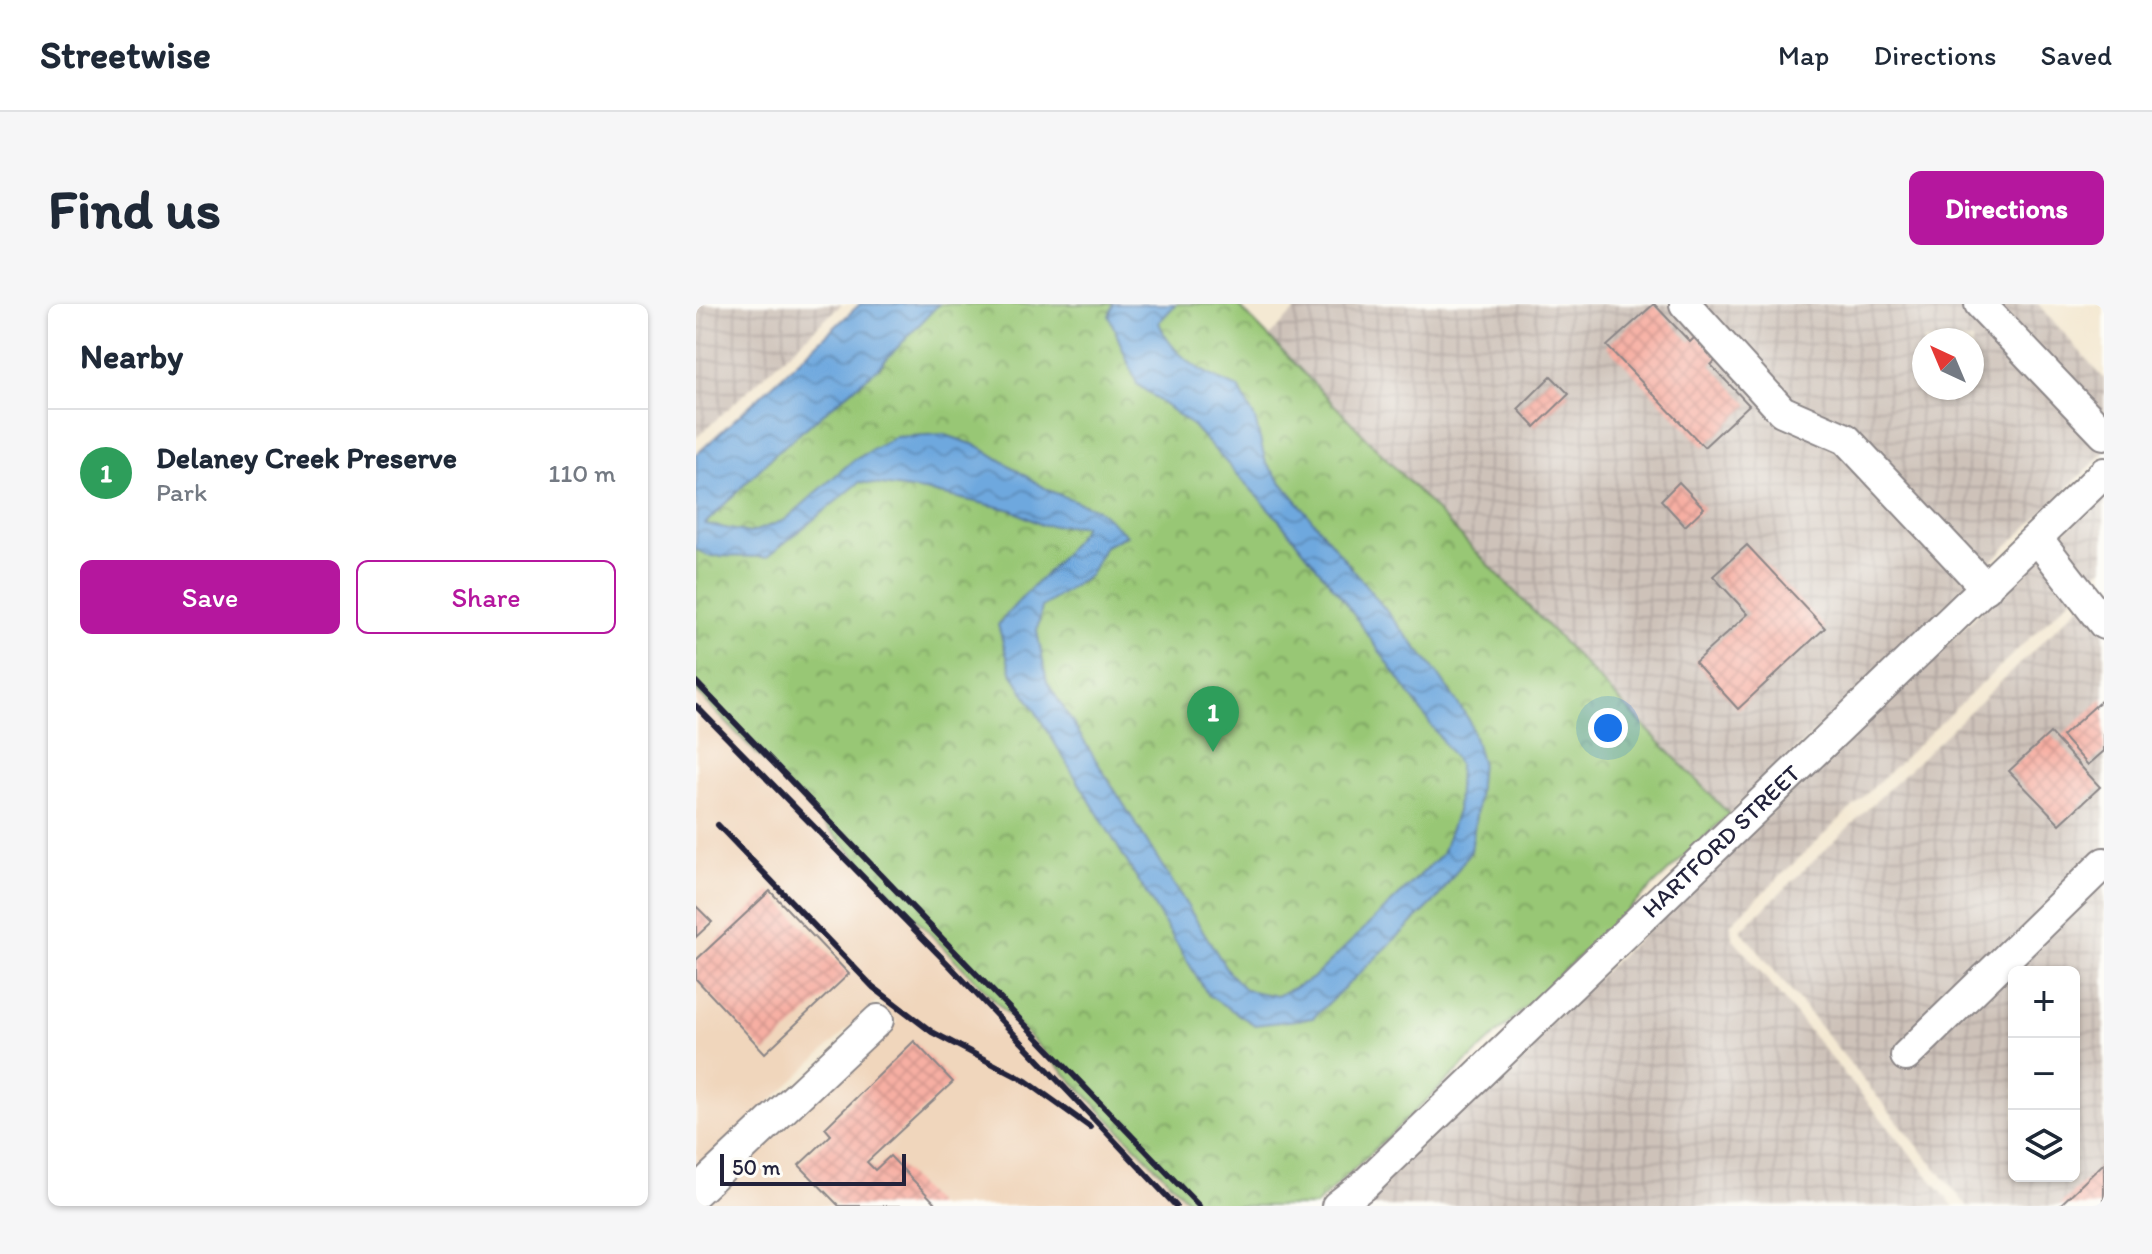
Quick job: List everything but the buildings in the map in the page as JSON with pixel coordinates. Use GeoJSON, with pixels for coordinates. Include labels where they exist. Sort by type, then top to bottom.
{"type":"FeatureCollection","features":[{"type":"Feature","properties":{"kind":"street"},"geometry":{"type":"LineString","coordinates":[[1685,304],[1782,411],[1846,439],[1986,588]]}},
{"type":"Feature","properties":{"kind":"street"},"geometry":{"type":"LineString","coordinates":[[1980,304],[2104,434]]}},
{"type":"Feature","properties":{"kind":"street","name":"HARTFORD STREET"},"geometry":{"type":"LineString","coordinates":[[1337,1206],[1365,1184],[2104,473]]}},
{"type":"Feature","properties":{"kind":"street"},"geometry":{"type":"LineString","coordinates":[[2037,538],[2104,624]]}},
{"type":"Feature","properties":{"kind":"street"},"geometry":{"type":"LineString","coordinates":[[1906,1056],[2104,863]]}},
{"type":"Feature","properties":{"kind":"street"},"geometry":{"type":"LineString","coordinates":[[696,1192],[878,1020]]}},
{"type":"Feature","properties":{"kind":"shaded area"},"geometry":{"type":"Polygon","coordinates":[[[696,304],[842,304],[696,438],[696,304]]]}},
{"type":"Feature","properties":{"kind":"shaded area"},"geometry":{"type":"Polygon","coordinates":[[[1302,304],[2038,304],[2104,379],[2104,453],[1709,833],[1257,348],[1302,304]]]}},
{"type":"Feature","properties":{"kind":"shaded area"},"geometry":{"type":"Polygon","coordinates":[[[2104,494],[2104,567],[1731,923],[1732,937],[1953,1206],[1359,1206],[2104,494]]]}},
{"type":"Feature","properties":{"kind":"shaded area"},"geometry":{"type":"Polygon","coordinates":[[[2104,583],[2104,1206],[1967,1206],[1741,930],[2104,583]]]}},
{"type":"Feature","properties":{"kind":"shaded area"},"geometry":{"type":"Polygon","coordinates":[[[696,683],[1214,1206],[702,1206],[897,1022],[877,1001],[696,1172],[696,683]]]}},
{"type":"Feature","properties":{"kind":"green space"},"geometry":{"type":"Polygon","coordinates":[[[902,304],[1237,304],[1729,814],[1315,1206],[1193,1206],[696,691],[696,502],[902,304]]]}},
{"type":"Feature","properties":{"kind":"water"},"geometry":{"type":"Polygon","coordinates":[[[860,304],[939,304],[877,369],[777,452],[705,524],[750,533],[785,520],[851,462],[895,437],[943,434],[978,446],[1050,491],[1097,509],[1127,535],[1105,546],[1090,575],[1042,607],[1037,631],[1047,682],[1230,974],[1246,990],[1277,996],[1312,979],[1442,854],[1457,811],[1459,765],[1345,602],[1280,521],[1193,426],[1137,384],[1109,316],[1113,304],[1176,304],[1159,322],[1164,334],[1180,354],[1202,371],[1239,388],[1255,419],[1266,463],[1438,674],[1469,720],[1481,761],[1471,851],[1436,900],[1313,1018],[1255,1025],[1208,995],[1011,671],[998,625],[1065,553],[1084,526],[1041,525],[1012,510],[931,492],[860,482],[767,557],[708,556],[696,549],[696,455],[860,304]]]}},
{"type":"Feature","properties":{"kind":"railway"},"geometry":{"type":"LineString","coordinates":[[696,682],[1199,1206]]}},
{"type":"Feature","properties":{"kind":"railway"},"geometry":{"type":"LineString","coordinates":[[696,706],[950,966],[1176,1206]]}},
{"type":"Feature","properties":{"kind":"railway"},"geometry":{"type":"LineString","coordinates":[[718,825],[873,987],[932,1032],[1026,1081],[1090,1127]]}},
{"type":"Feature","properties":{"kind":"place","name":"Delaney Creek Preserve"},"geometry":{"type":"Point","coordinates":[1213,752]}}]}
